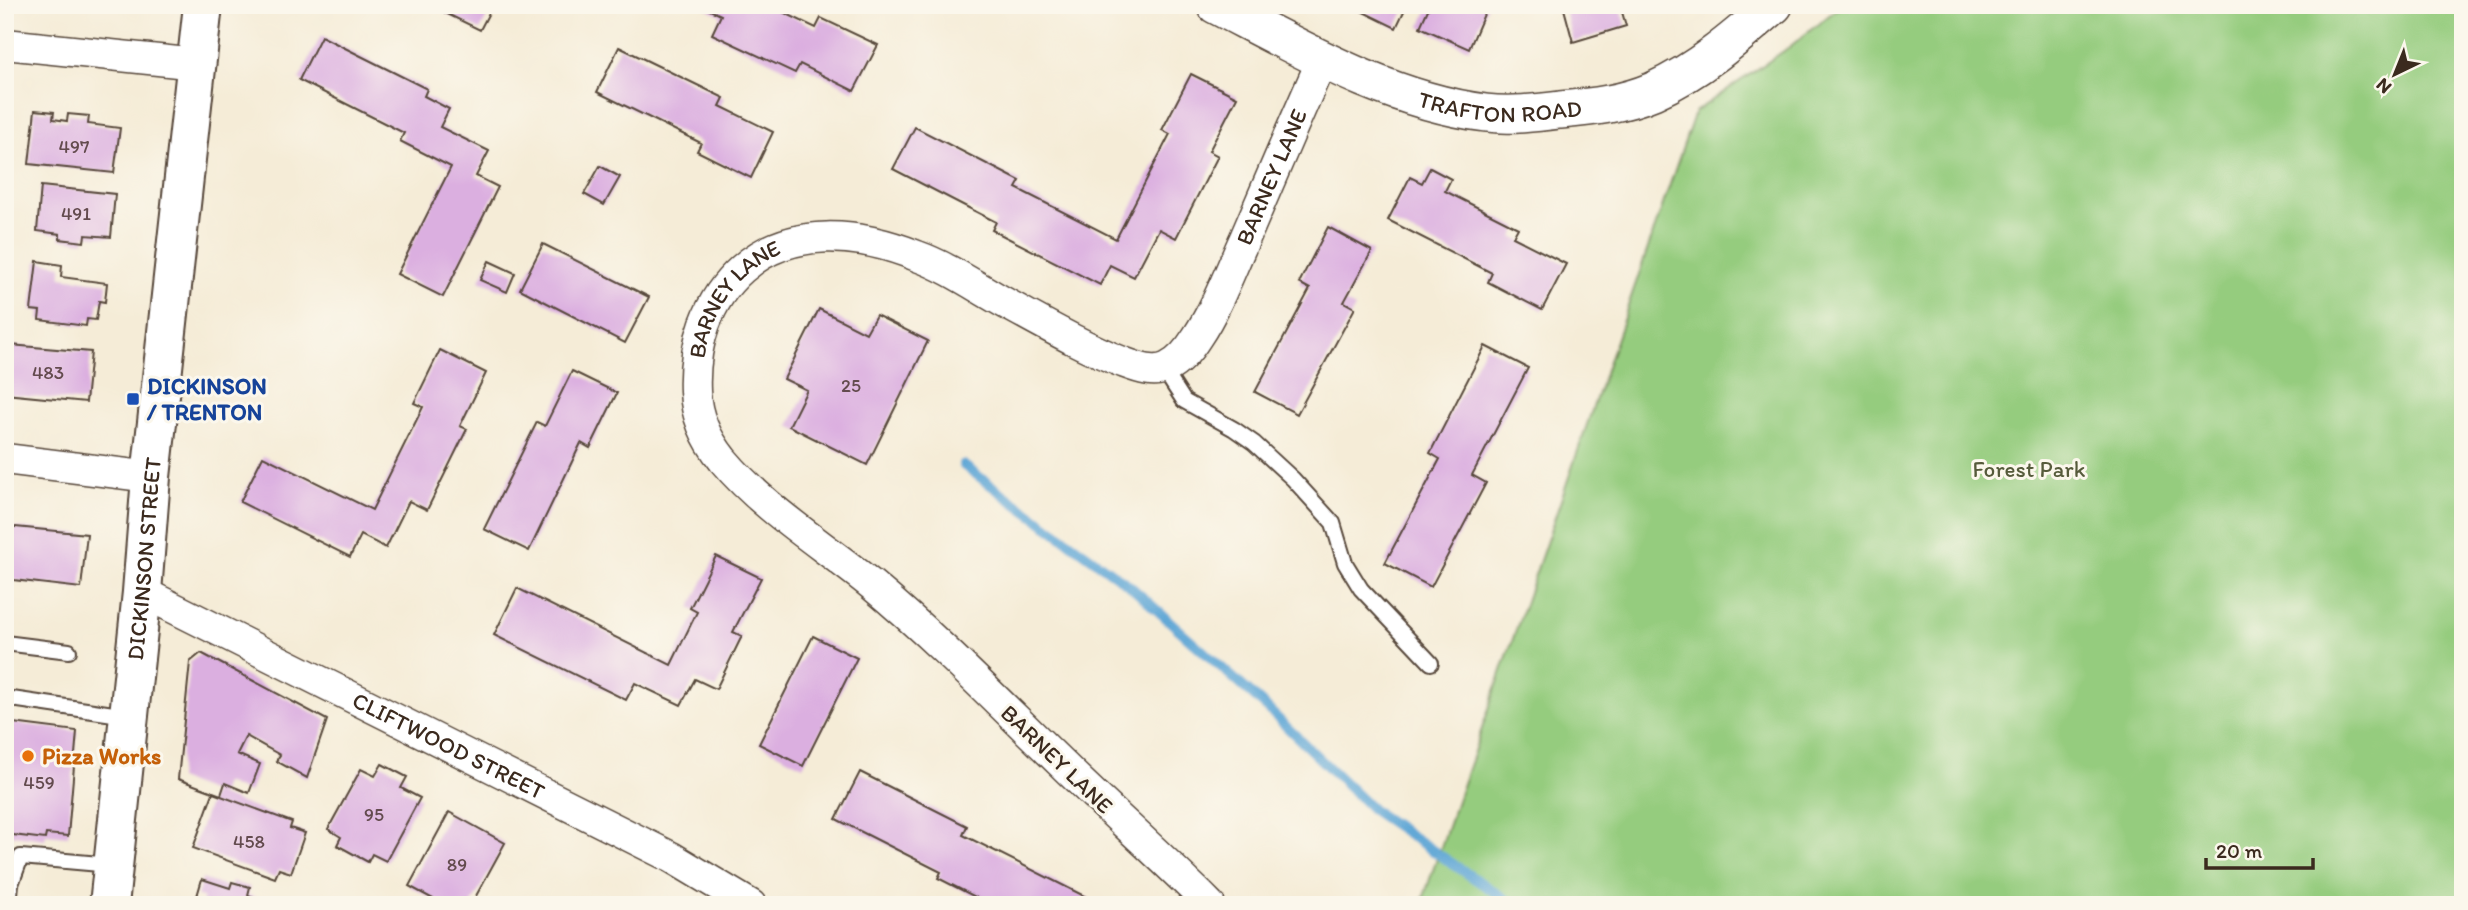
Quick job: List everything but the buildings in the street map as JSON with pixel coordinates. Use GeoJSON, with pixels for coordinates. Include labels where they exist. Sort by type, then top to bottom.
{"type":"FeatureCollection","features":[{"type":"Feature","properties":{"kind":"main road","name":"DICKINSON STREET"},"geometry":{"type":"LineString","coordinates":[[108,905],[142,592],[151,477],[203,5]]}},
{"type":"Feature","properties":{"kind":"street","name":"TRAFTON ROAD"},"geometry":{"type":"LineString","coordinates":[[1216,5],[1322,60],[1410,95],[1462,110],[1512,114],[1606,106],[1656,89],[1743,32],[1774,5]]}},
{"type":"Feature","properties":{"kind":"street"},"geometry":{"type":"LineString","coordinates":[[5,44],[197,64]]}},
{"type":"Feature","properties":{"kind":"street","name":"BARNEY LANE"},"geometry":{"type":"LineString","coordinates":[[1210,905],[944,650],[872,585],[771,507],[738,477],[707,437],[696,405],[698,346],[704,324],[723,289],[750,262],[766,252],[802,239],[825,237],[872,241],[920,257],[1080,344],[1131,365],[1148,370],[1164,370],[1189,348],[1214,307],[1322,60]]}},
{"type":"Feature","properties":{"kind":"street"},"geometry":{"type":"LineString","coordinates":[[5,459],[151,477]]}},
{"type":"Feature","properties":{"kind":"street","name":"CLIFTWOOD STREET"},"geometry":{"type":"LineString","coordinates":[[142,592],[671,857],[751,905]]}},
{"type":"Feature","properties":{"kind":"lane"},"geometry":{"type":"LineString","coordinates":[[1164,370],[1184,401],[1254,443],[1333,523],[1345,563],[1361,589],[1431,663]]}},
{"type":"Feature","properties":{"kind":"lane"},"geometry":{"type":"LineString","coordinates":[[5,643],[69,650]]}},
{"type":"Feature","properties":{"kind":"lane"},"geometry":{"type":"LineString","coordinates":[[5,698],[129,716]]}},
{"type":"Feature","properties":{"kind":"lane"},"geometry":{"type":"LineString","coordinates":[[5,856],[113,865]]}},
{"type":"Feature","properties":{"kind":"lane"},"geometry":{"type":"LineString","coordinates":[[9,905],[11,884],[21,857]]}},
{"type":"Feature","properties":{"kind":"green space","name":"Forest Park"},"geometry":{"type":"Polygon","coordinates":[[[1842,5],[2463,5],[2463,905],[1421,905],[1695,112],[1788,48],[1842,5]]]}},
{"type":"Feature","properties":{"kind":"waterway"},"geometry":{"type":"LineString","coordinates":[[963,465],[1130,586],[1267,708],[1374,811],[1514,905]]}},
{"type":"Feature","properties":{"kind":"place","name":"DICKINSON / TRENTON"},"geometry":{"type":"Point","coordinates":[133,399]}},
{"type":"Feature","properties":{"kind":"place","name":"Pizza Works"},"geometry":{"type":"Point","coordinates":[28,756]}}]}
